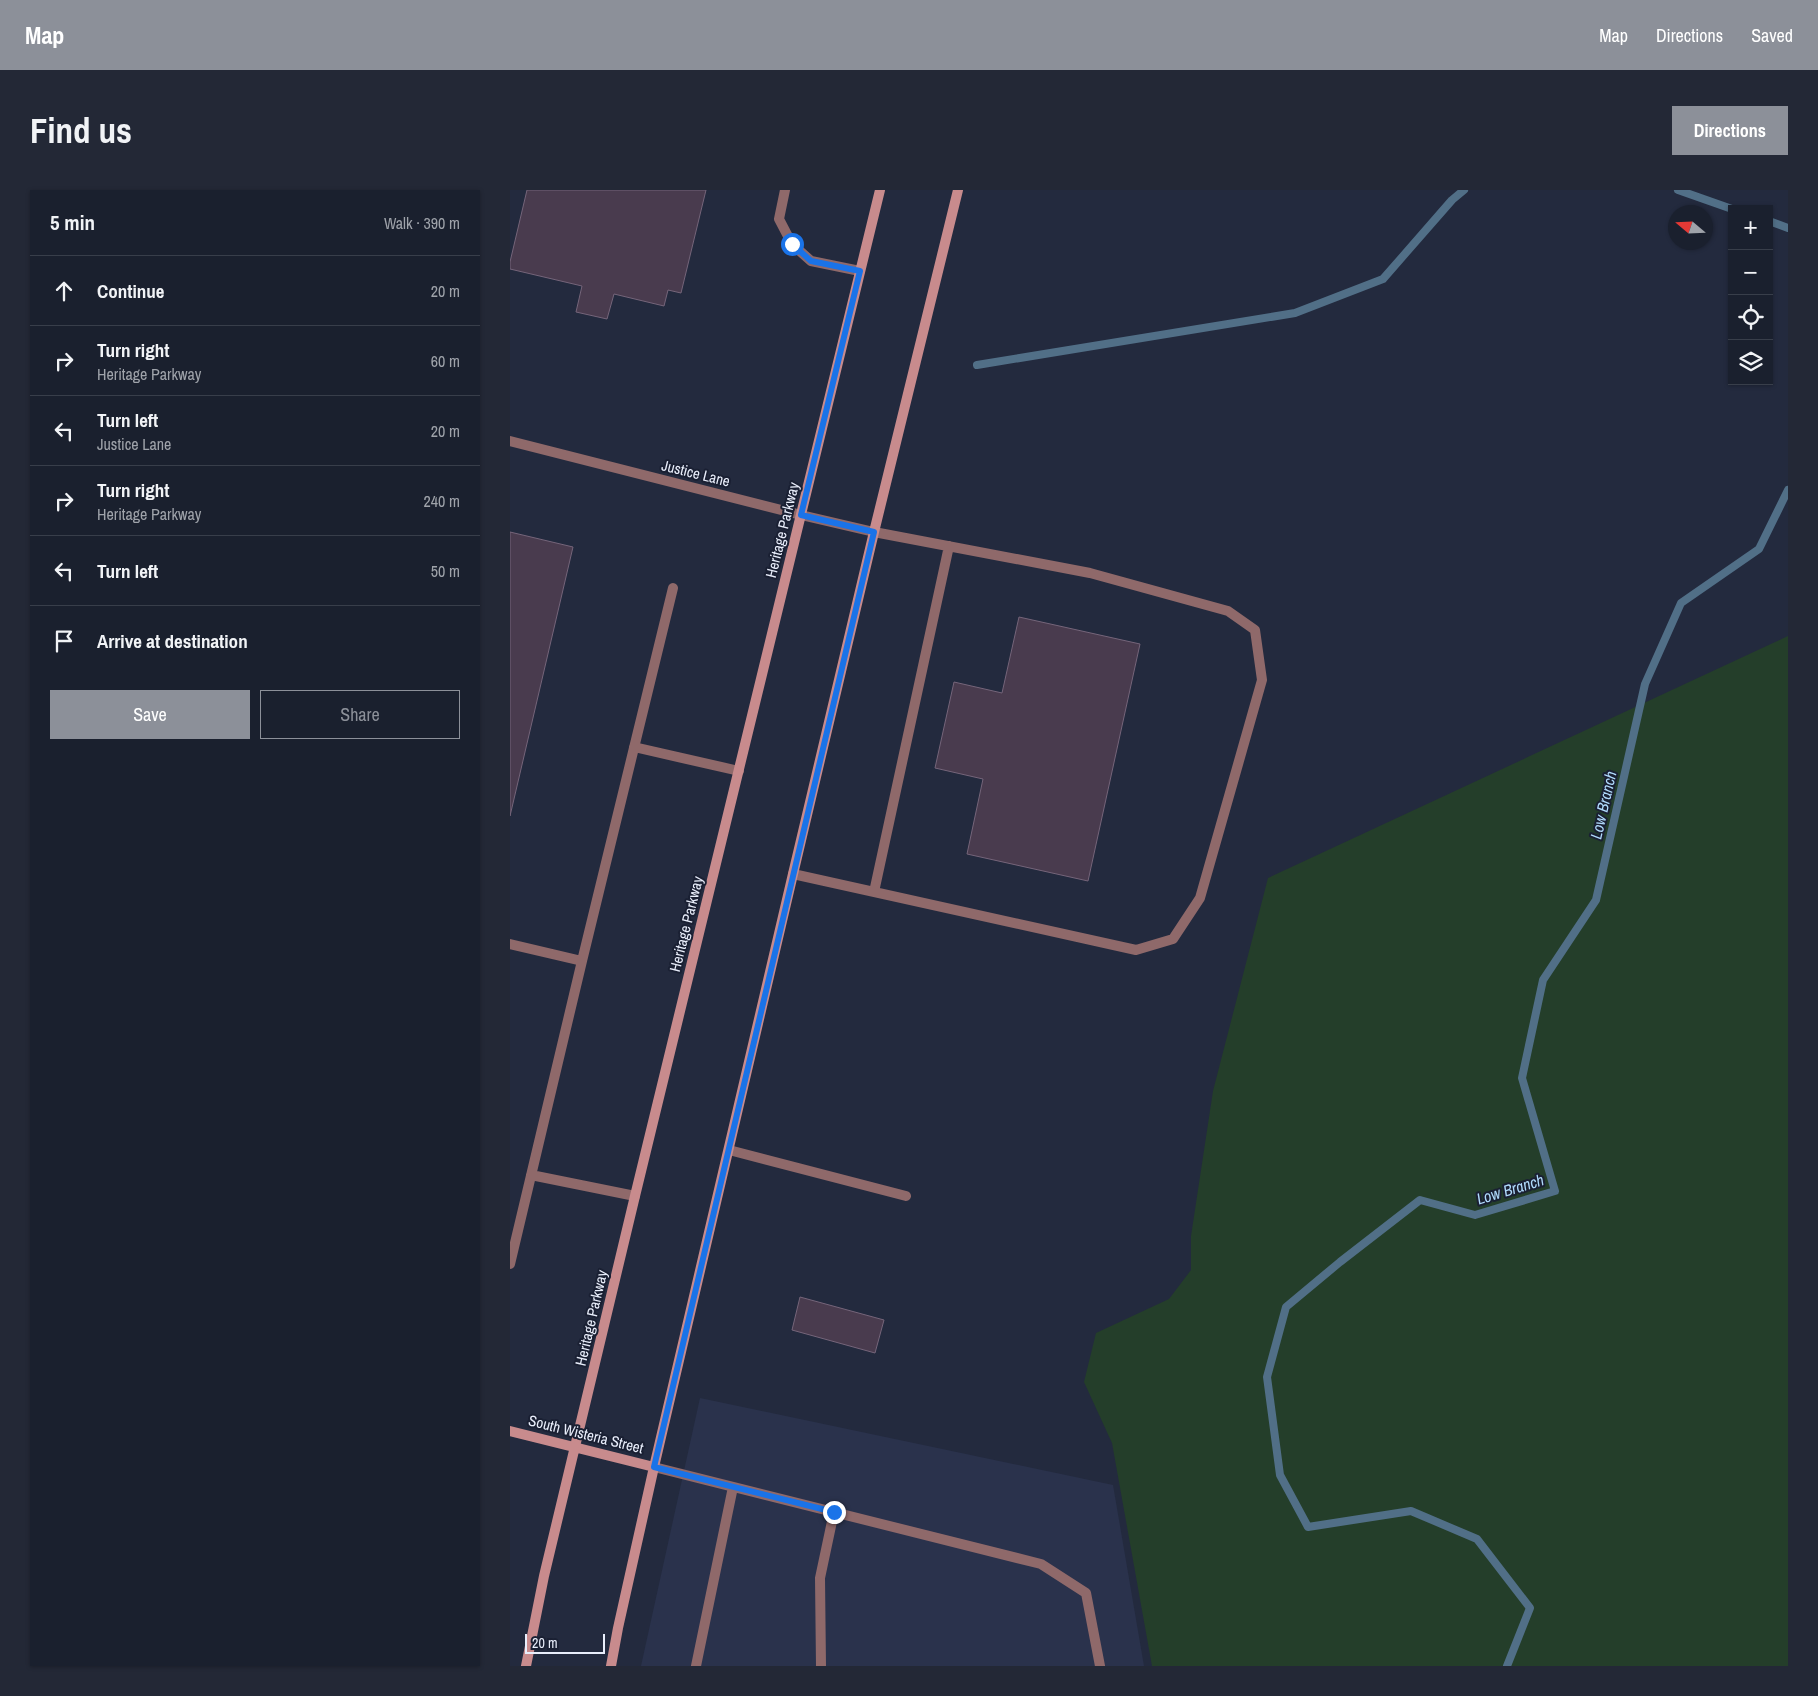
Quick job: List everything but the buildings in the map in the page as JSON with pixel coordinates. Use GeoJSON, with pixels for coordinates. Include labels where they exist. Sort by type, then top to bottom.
{"type":"FeatureCollection","features":[{"type":"Feature","properties":{"kind":"main road","name":"Heritage Parkway"},"geometry":{"type":"LineString","coordinates":[[526,1666],[544,1576],[635,1196],[880,190]]}},
{"type":"Feature","properties":{"kind":"main road"},"geometry":{"type":"LineString","coordinates":[[611,1666],[654,1467],[874,532],[958,190]]}},
{"type":"Feature","properties":{"kind":"main road","name":"South Wisteria Street"},"geometry":{"type":"LineString","coordinates":[[510,1431],[654,1467]]}},
{"type":"Feature","properties":{"kind":"street"},"geometry":{"type":"LineString","coordinates":[[785,190],[779,219],[792,244],[811,261],[860,271]]}},
{"type":"Feature","properties":{"kind":"street","name":"Justice Lane"},"geometry":{"type":"LineString","coordinates":[[510,441],[874,532],[1090,573],[1228,611],[1255,630],[1262,680],[1200,898],[1173,939],[1136,950],[794,874]]}},
{"type":"Feature","properties":{"kind":"street"},"geometry":{"type":"LineString","coordinates":[[874,892],[949,546]]}},
{"type":"Feature","properties":{"kind":"street"},"geometry":{"type":"LineString","coordinates":[[510,1264],[673,588]]}},
{"type":"Feature","properties":{"kind":"street"},"geometry":{"type":"LineString","coordinates":[[634,747],[739,771]]}},
{"type":"Feature","properties":{"kind":"street"},"geometry":{"type":"LineString","coordinates":[[510,944],[582,961]]}},
{"type":"Feature","properties":{"kind":"street"},"geometry":{"type":"LineString","coordinates":[[729,1150],[906,1196]]}},
{"type":"Feature","properties":{"kind":"street"},"geometry":{"type":"LineString","coordinates":[[531,1175],[635,1196]]}},
{"type":"Feature","properties":{"kind":"street"},"geometry":{"type":"LineString","coordinates":[[654,1467],[1041,1564],[1086,1594],[1100,1666]]}},
{"type":"Feature","properties":{"kind":"street"},"geometry":{"type":"LineString","coordinates":[[696,1666],[733,1487]]}},
{"type":"Feature","properties":{"kind":"street"},"geometry":{"type":"LineString","coordinates":[[821,1666],[820,1578],[834,1512]]}},
{"type":"Feature","properties":{"kind":"shaded area"},"geometry":{"type":"Polygon","coordinates":[[[700,1398],[1113,1485],[1144,1666],[641,1666],[700,1398]]]}},
{"type":"Feature","properties":{"kind":"green space"},"geometry":{"type":"Polygon","coordinates":[[[1788,636],[1788,1666],[1152,1666],[1112,1443],[1084,1382],[1096,1333],[1169,1299],[1191,1270],[1191,1236],[1213,1091],[1268,878],[1788,636]]]}},
{"type":"Feature","properties":{"kind":"waterway"},"geometry":{"type":"LineString","coordinates":[[977,365],[1295,313],[1383,279],[1452,200],[1464,190]]}},
{"type":"Feature","properties":{"kind":"waterway","name":"Low Branch"},"geometry":{"type":"LineString","coordinates":[[1678,190],[1728,208]]}},
{"type":"Feature","properties":{"kind":"waterway","name":"Low Branch"},"geometry":{"type":"LineString","coordinates":[[1773,222],[1788,228]]}},
{"type":"Feature","properties":{"kind":"waterway","name":"Low Branch"},"geometry":{"type":"LineString","coordinates":[[1507,1666],[1530,1608],[1477,1539],[1411,1511],[1308,1527],[1280,1475],[1267,1377],[1286,1307],[1420,1200],[1475,1215],[1555,1191],[1522,1078],[1543,980],[1596,900],[1645,684],[1681,603],[1759,549],[1788,490]]}},
{"type":"Feature","properties":{"kind":"route"},"geometry":{"type":"LineString","coordinates":[[792,244],[811,261],[860,271],[801,515],[874,532],[654,1467],[834,1512]]}}]}
